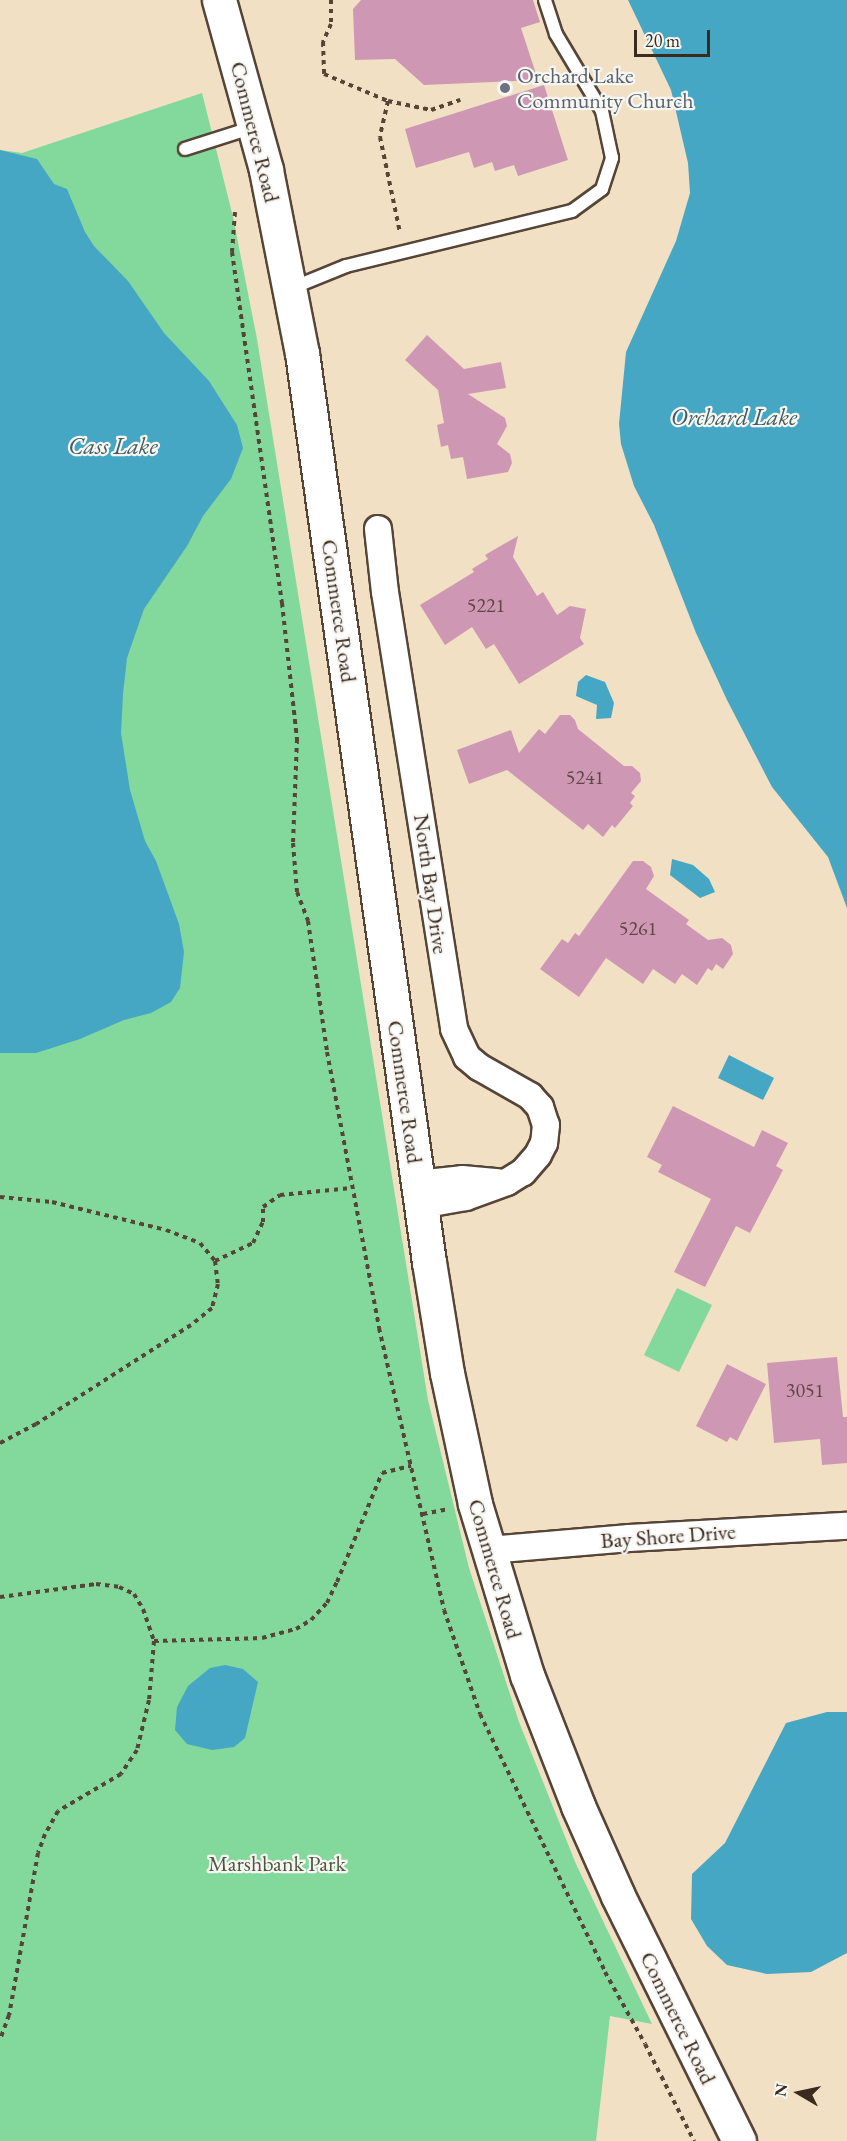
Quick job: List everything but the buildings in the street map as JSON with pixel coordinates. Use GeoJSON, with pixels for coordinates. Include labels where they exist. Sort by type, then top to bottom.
{"type":"FeatureCollection","features":[{"type":"Feature","properties":{"kind":"main road","name":"Commerce Road"},"geometry":{"type":"LineString","coordinates":[[219,0],[255,127],[290,288],[322,486],[419,1195],[449,1384],[475,1504],[527,1675],[591,1837],[739,2141]]}},
{"type":"Feature","properties":{"kind":"street","name":"North Bay Drive"},"geometry":{"type":"LineString","coordinates":[[378,529],[385,592],[454,1029],[467,1057],[479,1067],[530,1096],[538,1103],[546,1120],[545,1138],[538,1155],[523,1172],[507,1182],[462,1179],[419,1195]]}},
{"type":"Feature","properties":{"kind":"street","name":"Bay Shore Drive"},"geometry":{"type":"LineString","coordinates":[[489,1550],[629,1538],[847,1526]]}},
{"type":"Feature","properties":{"kind":"lane"},"geometry":{"type":"LineString","coordinates":[[290,288],[346,266],[572,211],[602,189],[612,158],[602,111],[556,34],[545,0]]}},
{"type":"Feature","properties":{"kind":"lane"},"geometry":{"type":"LineString","coordinates":[[185,149],[255,127]]}},
{"type":"Feature","properties":{"kind":"path"},"geometry":{"type":"LineString","coordinates":[[331,0],[332,24],[323,42],[324,74],[388,101],[431,110],[460,100]]}},
{"type":"Feature","properties":{"kind":"path"},"geometry":{"type":"LineString","coordinates":[[388,101],[380,137],[395,217],[406,251]]}},
{"type":"Feature","properties":{"kind":"path"},"geometry":{"type":"LineString","coordinates":[[235,212],[232,252],[282,603],[287,668],[297,739],[293,843],[297,892],[308,921],[327,1052],[379,1328],[429,1545],[449,1627],[480,1714],[606,1972],[694,2141]]}},
{"type":"Feature","properties":{"kind":"path"},"geometry":{"type":"LineString","coordinates":[[215,1261],[253,1243],[263,1222],[263,1207],[280,1195],[352,1186]]}},
{"type":"Feature","properties":{"kind":"path"},"geometry":{"type":"LineString","coordinates":[[0,1197],[52,1202],[166,1230],[200,1244],[215,1261],[218,1284],[212,1308],[191,1324],[36,1424],[0,1443]]}},
{"type":"Feature","properties":{"kind":"path"},"geometry":{"type":"LineString","coordinates":[[154,1641],[262,1638],[296,1629],[311,1620],[327,1603],[382,1473],[411,1466]]}},
{"type":"Feature","properties":{"kind":"path"},"geometry":{"type":"LineString","coordinates":[[0,1597],[96,1584],[119,1587],[134,1594],[143,1609],[154,1641],[149,1700],[137,1750],[121,1774],[58,1811],[45,1833],[38,1853],[9,2014],[0,2040]]}},
{"type":"Feature","properties":{"kind":"green space","name":"Marshbank Park"},"geometry":{"type":"Polygon","coordinates":[[[202,93],[233,217],[257,339],[428,1400],[469,1568],[519,1722],[576,1864],[652,2024],[610,2016],[596,2141],[0,2141],[0,150],[22,153],[202,93]]]}},
{"type":"Feature","properties":{"kind":"green space"},"geometry":{"type":"Polygon","coordinates":[[[677,1288],[712,1305],[679,1372],[644,1355],[677,1288]]]}},
{"type":"Feature","properties":{"kind":"water","name":"Orchard Lake"},"geometry":{"type":"Polygon","coordinates":[[[628,0],[847,0],[847,908],[828,857],[772,787],[727,700],[696,633],[654,525],[634,486],[621,444],[619,424],[626,352],[676,241],[690,193],[688,163],[671,90],[628,0]]]}},
{"type":"Feature","properties":{"kind":"water","name":"Cass Lake"},"geometry":{"type":"Polygon","coordinates":[[[0,150],[37,159],[54,184],[67,189],[85,232],[94,246],[128,281],[164,333],[209,381],[237,425],[243,448],[231,479],[203,516],[187,546],[144,609],[127,658],[121,733],[130,790],[145,841],[156,861],[179,924],[184,952],[180,988],[171,1002],[151,1013],[124,1020],[80,1039],[36,1053],[0,1053],[0,150]]]}},
{"type":"Feature","properties":{"kind":"water"},"geometry":{"type":"Polygon","coordinates":[[[586,675],[605,682],[614,703],[611,718],[596,719],[597,705],[576,696],[578,682],[586,675]]]}},
{"type":"Feature","properties":{"kind":"water"},"geometry":{"type":"Polygon","coordinates":[[[672,859],[693,865],[709,879],[715,892],[700,898],[670,875],[672,859]]]}},
{"type":"Feature","properties":{"kind":"water"},"geometry":{"type":"Polygon","coordinates":[[[729,1055],[774,1078],[763,1100],[718,1078],[729,1055]]]}},
{"type":"Feature","properties":{"kind":"water"},"geometry":{"type":"Polygon","coordinates":[[[225,1665],[243,1669],[258,1682],[245,1738],[234,1747],[212,1750],[187,1744],[175,1730],[177,1707],[188,1686],[210,1668],[225,1665]]]}},
{"type":"Feature","properties":{"kind":"water"},"geometry":{"type":"Polygon","coordinates":[[[827,1712],[847,1712],[847,1953],[811,1972],[767,1974],[727,1965],[707,1946],[691,1919],[692,1874],[725,1843],[786,1723],[827,1712]]]}},
{"type":"Feature","properties":{"kind":"place","name":"Orchard Lake Community Church"},"geometry":{"type":"Point","coordinates":[505,88]}}]}
